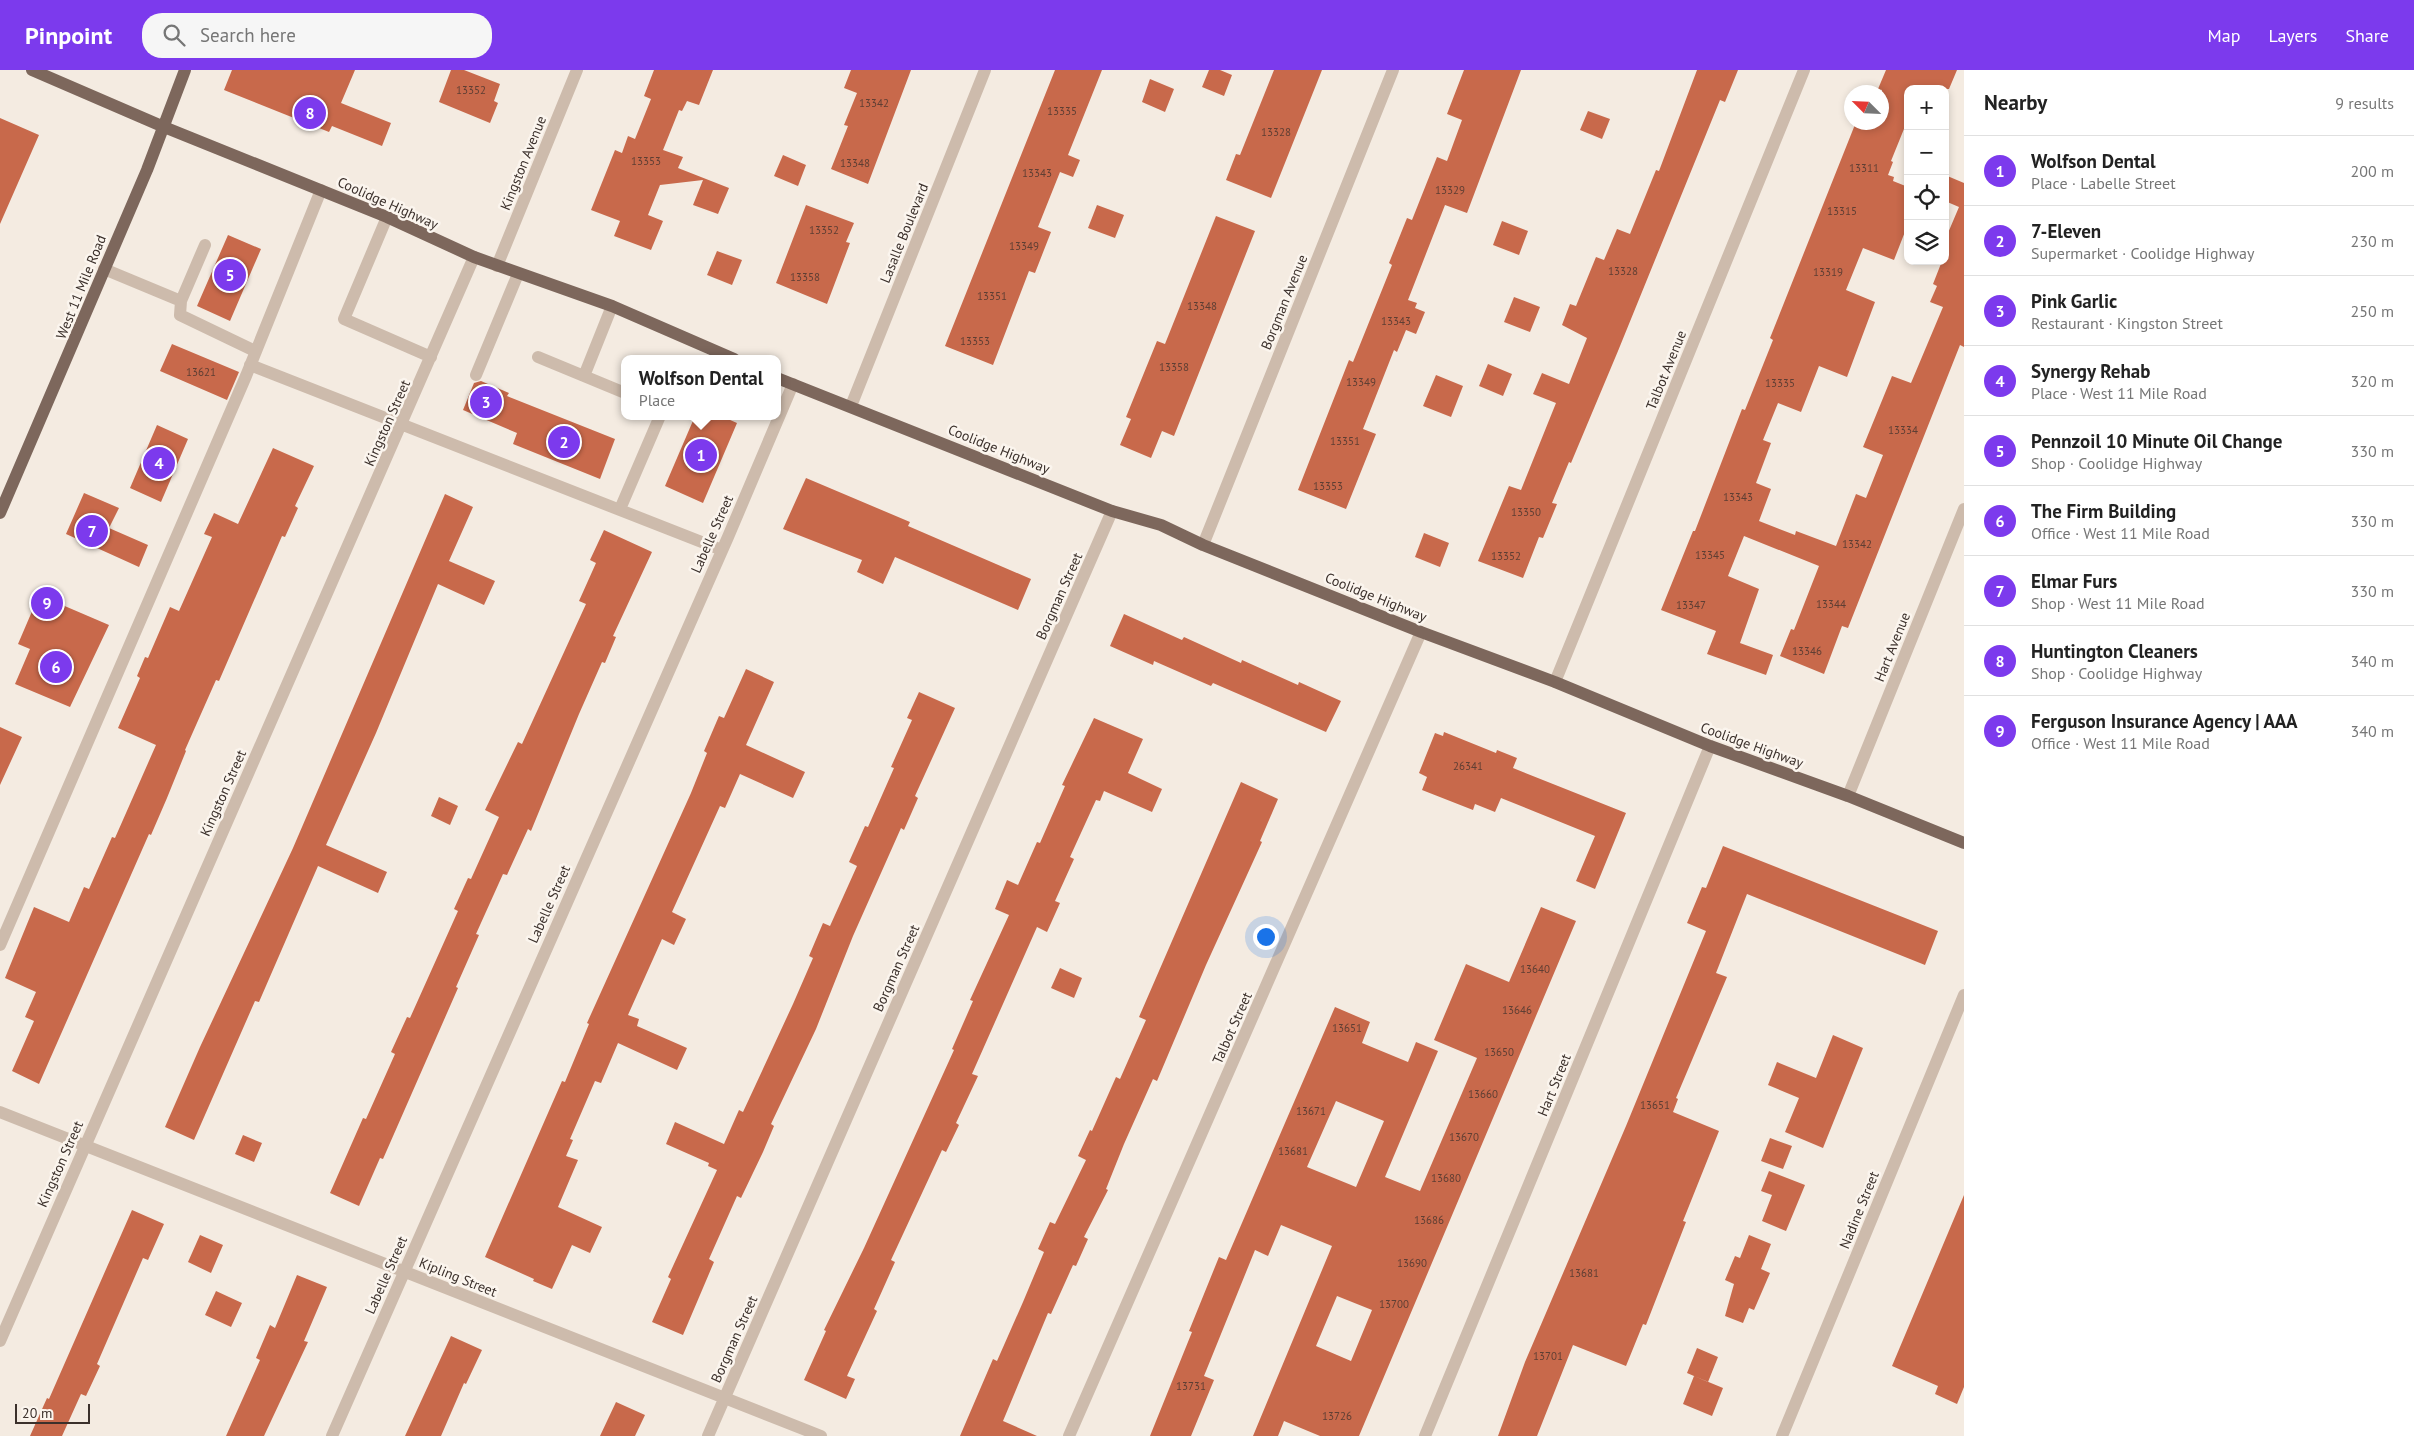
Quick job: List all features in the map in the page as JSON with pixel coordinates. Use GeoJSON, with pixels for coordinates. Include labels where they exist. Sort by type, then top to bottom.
{"type":"FeatureCollection","features":[{"type":"Feature","properties":{"kind":"main road","name":"Coolidge Highway"},"geometry":{"type":"LineString","coordinates":[[32,70],[164,127],[387,217],[474,257],[612,306],[725,355]]}},
{"type":"Feature","properties":{"kind":"main road","name":"West 11 Mile Road"},"geometry":{"type":"LineString","coordinates":[[0,513],[67,361],[164,127],[185,70]]}},
{"type":"Feature","properties":{"kind":"main road","name":"Coolidge Highway"},"geometry":{"type":"LineString","coordinates":[[781,380],[1112,511],[1162,525],[1203,545],[1421,632],[1555,682],[1710,746],[1848,796],[1964,844]]}},
{"type":"Feature","properties":{"kind":"street","name":"Kingston Avenue"},"geometry":{"type":"LineString","coordinates":[[497,266],[577,70]]}},
{"type":"Feature","properties":{"kind":"street","name":"Lasalle Boulevard"},"geometry":{"type":"LineString","coordinates":[[851,406],[985,70]]}},
{"type":"Feature","properties":{"kind":"street","name":"Borgman Avenue"},"geometry":{"type":"LineString","coordinates":[[1203,545],[1393,70]]}},
{"type":"Feature","properties":{"kind":"street","name":"Talbot Avenue"},"geometry":{"type":"LineString","coordinates":[[1555,682],[1804,70]]}},
{"type":"Feature","properties":{"kind":"street"},"geometry":{"type":"LineString","coordinates":[[0,945],[250,365],[321,190]]}},
{"type":"Feature","properties":{"kind":"street"},"geometry":{"type":"LineString","coordinates":[[387,217],[344,319],[431,358]]}},
{"type":"Feature","properties":{"kind":"street"},"geometry":{"type":"LineString","coordinates":[[205,244],[181,301],[179,313],[255,351]]}},
{"type":"Feature","properties":{"kind":"street","name":"Kingston Street"},"geometry":{"type":"LineString","coordinates":[[0,1341],[474,257]]}},
{"type":"Feature","properties":{"kind":"street"},"geometry":{"type":"LineString","coordinates":[[104,269],[181,301]]}},
{"type":"Feature","properties":{"kind":"street"},"geometry":{"type":"LineString","coordinates":[[476,375],[518,274]]}},
{"type":"Feature","properties":{"kind":"street"},"geometry":{"type":"LineString","coordinates":[[584,376],[612,306]]}},
{"type":"Feature","properties":{"kind":"street"},"geometry":{"type":"LineString","coordinates":[[538,358],[621,391]]}},
{"type":"Feature","properties":{"kind":"street"},"geometry":{"type":"LineString","coordinates":[[250,365],[722,550]]}},
{"type":"Feature","properties":{"kind":"street","name":"Labelle Street"},"geometry":{"type":"LineString","coordinates":[[781,412],[793,384]]}},
{"type":"Feature","properties":{"kind":"street"},"geometry":{"type":"LineString","coordinates":[[620,509],[658,420]]}},
{"type":"Feature","properties":{"kind":"street","name":"Labelle Street"},"geometry":{"type":"LineString","coordinates":[[332,1436],[778,420]]}},
{"type":"Feature","properties":{"kind":"street","name":"Hart Avenue"},"geometry":{"type":"LineString","coordinates":[[1848,796],[1964,509]]}},
{"type":"Feature","properties":{"kind":"street","name":"Borgman Street"},"geometry":{"type":"LineString","coordinates":[[708,1436],[1112,511]]}},
{"type":"Feature","properties":{"kind":"street","name":"Talbot Street"},"geometry":{"type":"LineString","coordinates":[[1069,1436],[1421,632]]}},
{"type":"Feature","properties":{"kind":"street","name":"Hart Street"},"geometry":{"type":"LineString","coordinates":[[1425,1436],[1710,746]]}},
{"type":"Feature","properties":{"kind":"street","name":"Nadine Street"},"geometry":{"type":"LineString","coordinates":[[1782,1436],[1964,995]]}},
{"type":"Feature","properties":{"kind":"street","name":"Kipling Street"},"geometry":{"type":"LineString","coordinates":[[0,1112],[821,1436]]}},
{"type":"Feature","properties":{"kind":"building"},"geometry":{"type":"Polygon","coordinates":[[[232,70],[355,70],[341,103],[391,123],[382,146],[332,126],[329,132],[224,90],[232,70]]]}},
{"type":"Feature","properties":{"kind":"building"},"geometry":{"type":"Polygon","coordinates":[[[451,70],[464,70],[500,84],[494,101],[498,103],[490,123],[439,102],[451,70]]]}},
{"type":"Feature","properties":{"kind":"building"},"geometry":{"type":"Polygon","coordinates":[[[654,70],[713,70],[699,105],[687,101],[682,111],[679,110],[663,150],[683,157],[678,168],[729,188],[718,214],[693,205],[703,180],[660,185],[648,215],[663,221],[651,250],[614,236],[620,221],[591,210],[615,150],[622,153],[628,136],[635,139],[651,99],[644,96],[654,70]]]}},
{"type":"Feature","properties":{"kind":"building"},"geometry":{"type":"Polygon","coordinates":[[[851,70],[911,70],[868,184],[831,169],[848,126],[844,125],[857,93],[844,88],[851,70]]]}},
{"type":"Feature","properties":{"kind":"building"},"geometry":{"type":"Polygon","coordinates":[[[1055,70],[1102,70],[1068,155],[1080,160],[1073,177],[1060,172],[1038,227],[1051,232],[1035,273],[1029,271],[993,365],[945,346],[1055,70]]]}},
{"type":"Feature","properties":{"kind":"building"},"geometry":{"type":"Polygon","coordinates":[[[1209,70],[1220,70],[1232,75],[1224,96],[1202,87],[1209,70]]]}},
{"type":"Feature","properties":{"kind":"building"},"geometry":{"type":"Polygon","coordinates":[[[1274,70],[1322,70],[1271,198],[1226,180],[1236,154],[1240,155],[1274,70]]]}},
{"type":"Feature","properties":{"kind":"building"},"geometry":{"type":"Polygon","coordinates":[[[1464,70],[1521,70],[1467,213],[1445,205],[1408,300],[1417,303],[1415,308],[1425,312],[1416,334],[1406,330],[1397,352],[1394,350],[1363,429],[1376,434],[1346,509],[1298,490],[1349,360],[1353,362],[1392,265],[1389,263],[1407,218],[1412,220],[1437,157],[1447,161],[1462,120],[1447,114],[1464,70]]]}},
{"type":"Feature","properties":{"kind":"building"},"geometry":{"type":"Polygon","coordinates":[[[1697,70],[1738,70],[1725,102],[1720,100],[1618,351],[1571,463],[1569,462],[1552,503],[1557,504],[1543,538],[1539,537],[1523,578],[1478,561],[1509,486],[1521,490],[1556,403],[1533,394],[1542,373],[1569,384],[1587,338],[1562,325],[1570,304],[1576,306],[1596,257],[1604,260],[1617,229],[1630,234],[1656,170],[1659,171],[1697,70]]]}},
{"type":"Feature","properties":{"kind":"building"},"geometry":{"type":"Polygon","coordinates":[[[1886,70],[1957,70],[1949,89],[1949,85],[1904,85],[1904,129],[1891,161],[1893,162],[1888,175],[1894,177],[1893,181],[1904,185],[1904,234],[1894,260],[1863,248],[1846,290],[1875,302],[1847,377],[1819,366],[1801,412],[1778,403],[1763,440],[1771,443],[1756,483],[1771,489],[1759,521],[1795,535],[1796,531],[1836,546],[1856,494],[1866,498],[1883,455],[1863,447],[1892,376],[1911,383],[1943,307],[1930,302],[1937,286],[1933,284],[1940,265],[1949,265],[1949,231],[1959,207],[1949,203],[1949,177],[1964,183],[1964,347],[1960,345],[1848,628],[1842,626],[1824,674],[1780,656],[1791,629],[1794,630],[1819,566],[1744,536],[1728,576],[1759,589],[1740,643],[1773,655],[1766,675],[1707,654],[1716,631],[1661,610],[1693,531],[1695,531],[1742,409],[1745,410],[1773,340],[1770,338],[1853,130],[1889,130],[1889,85],[1880,85],[1886,70]]]}},
{"type":"Feature","properties":{"kind":"building"},"geometry":{"type":"Polygon","coordinates":[[[1150,79],[1174,89],[1165,112],[1142,102],[1150,79]]]}},
{"type":"Feature","properties":{"kind":"building"},"geometry":{"type":"Polygon","coordinates":[[[1588,111],[1610,119],[1602,139],[1580,130],[1588,111]]]}},
{"type":"Feature","properties":{"kind":"building"},"geometry":{"type":"Polygon","coordinates":[[[0,118],[39,135],[0,224],[0,118]]]}},
{"type":"Feature","properties":{"kind":"building"},"geometry":{"type":"Polygon","coordinates":[[[783,155],[806,165],[798,186],[774,176],[783,155]]]}},
{"type":"Feature","properties":{"kind":"building"},"geometry":{"type":"Polygon","coordinates":[[[806,205],[854,223],[846,242],[850,243],[827,304],[776,283],[806,205]]]}},
{"type":"Feature","properties":{"kind":"building"},"geometry":{"type":"Polygon","coordinates":[[[1097,205],[1124,215],[1115,238],[1088,228],[1097,205]]]}},
{"type":"Feature","properties":{"kind":"building"},"geometry":{"type":"Polygon","coordinates":[[[1216,216],[1255,231],[1174,436],[1162,431],[1151,458],[1120,445],[1131,419],[1126,417],[1157,341],[1165,344],[1216,216]]]}},
{"type":"Feature","properties":{"kind":"building"},"geometry":{"type":"Polygon","coordinates":[[[1502,221],[1528,231],[1519,255],[1493,245],[1502,221]]]}},
{"type":"Feature","properties":{"kind":"building"},"geometry":{"type":"Polygon","coordinates":[[[228,235],[261,249],[230,321],[197,306],[228,235]]]}},
{"type":"Feature","properties":{"kind":"building"},"geometry":{"type":"Polygon","coordinates":[[[717,251],[742,260],[732,285],[707,275],[717,251]]]}},
{"type":"Feature","properties":{"kind":"building"},"geometry":{"type":"Polygon","coordinates":[[[1514,297],[1540,307],[1530,332],[1504,322],[1514,297]]]}},
{"type":"Feature","properties":{"kind":"building"},"geometry":{"type":"Polygon","coordinates":[[[172,344],[239,372],[227,400],[160,371],[172,344]]]}},
{"type":"Feature","properties":{"kind":"building"},"geometry":{"type":"Polygon","coordinates":[[[1488,364],[1512,374],[1503,396],[1479,386],[1488,364]]]}},
{"type":"Feature","properties":{"kind":"building"},"geometry":{"type":"Polygon","coordinates":[[[1436,375],[1463,386],[1451,417],[1423,406],[1436,375]]]}},
{"type":"Feature","properties":{"kind":"building"},"geometry":{"type":"Polygon","coordinates":[[[481,381],[509,393],[507,396],[615,439],[600,479],[513,444],[517,433],[463,410],[474,383],[481,381]]]}},
{"type":"Feature","properties":{"kind":"building"},"geometry":{"type":"Polygon","coordinates":[[[693,420],[730,420],[737,423],[703,503],[665,486],[693,420]]]}},
{"type":"Feature","properties":{"kind":"building"},"geometry":{"type":"Polygon","coordinates":[[[157,425],[188,439],[161,502],[130,488],[157,425]]]}},
{"type":"Feature","properties":{"kind":"building"},"geometry":{"type":"Polygon","coordinates":[[[273,448],[314,466],[295,506],[298,508],[285,537],[282,536],[219,681],[216,680],[185,750],[151,835],[149,834],[39,1084],[12,1071],[34,1021],[25,1017],[36,992],[5,978],[34,907],[69,922],[84,887],[89,889],[112,837],[115,838],[156,745],[118,728],[140,678],[137,676],[145,657],[148,658],[170,607],[179,611],[212,537],[204,534],[214,513],[238,524],[273,448]]]}},
{"type":"Feature","properties":{"kind":"building"},"geometry":{"type":"Polygon","coordinates":[[[806,478],[910,522],[908,526],[1031,579],[1018,610],[895,557],[883,584],[857,572],[862,560],[783,529],[806,478]]]}},
{"type":"Feature","properties":{"kind":"building"},"geometry":{"type":"Polygon","coordinates":[[[84,493],[119,508],[109,528],[148,545],[139,567],[66,534],[84,493]]]}},
{"type":"Feature","properties":{"kind":"building"},"geometry":{"type":"Polygon","coordinates":[[[445,494],[473,507],[449,561],[495,581],[484,605],[438,584],[376,733],[326,845],[387,872],[378,893],[318,866],[259,1002],[255,1001],[194,1140],[165,1127],[200,1047],[293,848],[445,494]]]}},
{"type":"Feature","properties":{"kind":"building"},"geometry":{"type":"Polygon","coordinates":[[[604,530],[652,552],[613,636],[616,637],[605,663],[602,662],[579,714],[531,831],[528,829],[507,875],[503,874],[476,934],[479,935],[456,987],[458,988],[383,1159],[380,1158],[359,1206],[330,1193],[363,1118],[366,1119],[395,1054],[391,1052],[407,1017],[410,1018],[458,911],[454,909],[468,878],[471,879],[499,817],[485,810],[518,742],[522,744],[586,604],[579,601],[596,563],[590,560],[604,530]]]}},
{"type":"Feature","properties":{"kind":"building"},"geometry":{"type":"Polygon","coordinates":[[[1424,533],[1449,543],[1440,567],[1415,557],[1424,533]]]}},
{"type":"Feature","properties":{"kind":"building"},"geometry":{"type":"Polygon","coordinates":[[[39,595],[109,625],[70,707],[15,684],[30,649],[18,644],[39,595]]]}},
{"type":"Feature","properties":{"kind":"building"},"geometry":{"type":"Polygon","coordinates":[[[1124,614],[1182,640],[1184,637],[1241,663],[1242,660],[1298,685],[1299,682],[1341,701],[1326,732],[1213,683],[1211,686],[1154,661],[1153,665],[1110,646],[1124,614]]]}},
{"type":"Feature","properties":{"kind":"building"},"geometry":{"type":"Polygon","coordinates":[[[746,669],[774,682],[746,745],[805,772],[793,798],[740,774],[725,808],[720,806],[672,912],[686,919],[674,945],[662,939],[628,1015],[639,1019],[637,1026],[687,1048],[677,1070],[618,1043],[601,1083],[595,1081],[570,1139],[573,1140],[566,1156],[578,1160],[558,1207],[602,1227],[590,1253],[572,1245],[552,1289],[485,1257],[562,1081],[565,1082],[589,1024],[587,1023],[691,793],[707,753],[704,751],[719,716],[724,718],[746,669]]]}},
{"type":"Feature","properties":{"kind":"building"},"geometry":{"type":"Polygon","coordinates":[[[919,692],[955,708],[915,796],[918,798],[904,830],[901,828],[853,936],[816,1029],[771,1124],[774,1126],[763,1152],[741,1198],[737,1196],[709,1259],[714,1262],[683,1335],[652,1322],[671,1279],[668,1277],[717,1170],[708,1166],[709,1163],[666,1144],[675,1122],[724,1144],[739,1110],[743,1112],[813,958],[809,956],[823,923],[830,926],[857,866],[849,862],[865,826],[868,827],[894,768],[891,767],[912,720],[907,718],[919,692]]]}},
{"type":"Feature","properties":{"kind":"building"},"geometry":{"type":"Polygon","coordinates":[[[1094,718],[1143,739],[1128,773],[1162,789],[1152,812],[1104,791],[1100,801],[1096,800],[1070,857],[1074,859],[1055,901],[1060,903],[1047,932],[1037,927],[972,1074],[978,1076],[956,1123],[959,1125],[946,1152],[942,1150],[891,1260],[895,1262],[874,1309],[877,1311],[847,1376],[855,1379],[846,1399],[804,1380],[826,1331],[824,1330],[864,1248],[954,1050],[952,1049],[973,1001],[970,1000],[1009,915],[995,909],[1007,880],[1018,885],[1037,842],[1040,843],[1065,786],[1062,785],[1094,718]]]}},
{"type":"Feature","properties":{"kind":"building"},"geometry":{"type":"Polygon","coordinates":[[[0,727],[22,737],[0,785],[0,727]]]}},
{"type":"Feature","properties":{"kind":"building"},"geometry":{"type":"Polygon","coordinates":[[[1444,732],[1496,753],[1497,750],[1517,758],[1513,768],[1626,813],[1595,889],[1576,881],[1595,836],[1501,798],[1495,812],[1475,804],[1473,810],[1422,790],[1427,777],[1419,773],[1435,733],[1443,736],[1444,732]]]}},
{"type":"Feature","properties":{"kind":"building"},"geometry":{"type":"Polygon","coordinates":[[[1241,782],[1278,799],[1260,841],[1262,842],[1206,965],[1157,1081],[1153,1079],[1124,1144],[1106,1189],[1108,1190],[1084,1237],[1088,1239],[1076,1266],[1073,1265],[1051,1314],[1048,1313],[1003,1421],[1037,1436],[960,1436],[993,1359],[997,1361],[1023,1302],[1044,1252],[1038,1249],[1050,1222],[1055,1224],[1086,1160],[1078,1156],[1090,1130],[1092,1131],[1116,1077],[1120,1079],[1146,1020],[1139,1017],[1241,782]]]}},
{"type":"Feature","properties":{"kind":"building"},"geometry":{"type":"Polygon","coordinates":[[[439,797],[458,806],[450,825],[431,816],[439,797]]]}},
{"type":"Feature","properties":{"kind":"building"},"geometry":{"type":"Polygon","coordinates":[[[1723,846],[1938,931],[1925,965],[1747,894],[1716,973],[1727,977],[1676,1098],[1678,1099],[1673,1112],[1719,1131],[1683,1221],[1686,1222],[1646,1325],[1643,1324],[1626,1366],[1573,1345],[1537,1436],[1498,1436],[1525,1362],[1626,1126],[1706,931],[1687,923],[1702,887],[1706,888],[1723,846]]]}},
{"type":"Feature","properties":{"kind":"building"},"geometry":{"type":"Polygon","coordinates":[[[1541,907],[1576,921],[1359,1436],[1320,1436],[1284,1421],[1278,1436],[1253,1436],[1332,1246],[1281,1225],[1268,1256],[1255,1250],[1204,1376],[1214,1380],[1191,1436],[1150,1436],[1192,1332],[1189,1331],[1219,1257],[1226,1260],[1335,1007],[1370,1022],[1362,1043],[1408,1062],[1416,1042],[1438,1051],[1385,1177],[1420,1191],[1477,1058],[1434,1040],[1466,964],[1509,982],[1541,907]],[[1336,1101],[1307,1167],[1356,1187],[1384,1121],[1336,1101]],[[1337,1296],[1316,1346],[1351,1361],[1372,1310],[1337,1296]]]}},
{"type":"Feature","properties":{"kind":"building"},"geometry":{"type":"Polygon","coordinates":[[[1060,968],[1082,978],[1074,998],[1051,988],[1060,968]]]}},
{"type":"Feature","properties":{"kind":"building"},"geometry":{"type":"Polygon","coordinates":[[[1833,1035],[1863,1048],[1823,1148],[1785,1132],[1799,1098],[1768,1085],[1777,1062],[1816,1078],[1833,1035]]]}},
{"type":"Feature","properties":{"kind":"building"},"geometry":{"type":"Polygon","coordinates":[[[243,1135],[262,1143],[254,1162],[235,1154],[243,1135]]]}},
{"type":"Feature","properties":{"kind":"building"},"geometry":{"type":"Polygon","coordinates":[[[1770,1138],[1792,1146],[1783,1169],[1761,1161],[1770,1138]]]}},
{"type":"Feature","properties":{"kind":"building"},"geometry":{"type":"Polygon","coordinates":[[[1769,1171],[1805,1185],[1786,1231],[1762,1221],[1772,1195],[1761,1191],[1769,1171]]]}},
{"type":"Feature","properties":{"kind":"building"},"geometry":{"type":"Polygon","coordinates":[[[1964,1195],[1964,1387],[1957,1404],[1935,1394],[1938,1386],[1892,1366],[1964,1195]]]}},
{"type":"Feature","properties":{"kind":"building"},"geometry":{"type":"Polygon","coordinates":[[[132,1210],[164,1224],[148,1260],[143,1258],[97,1364],[100,1366],[86,1396],[81,1394],[62,1436],[30,1436],[47,1398],[49,1399],[132,1210]]]}},
{"type":"Feature","properties":{"kind":"building"},"geometry":{"type":"Polygon","coordinates":[[[200,1235],[223,1245],[211,1273],[188,1262],[200,1235]]]}},
{"type":"Feature","properties":{"kind":"building"},"geometry":{"type":"Polygon","coordinates":[[[1749,1235],[1771,1244],[1761,1269],[1770,1273],[1754,1310],[1749,1308],[1743,1323],[1725,1316],[1734,1284],[1725,1280],[1735,1256],[1740,1258],[1749,1235]]]}},
{"type":"Feature","properties":{"kind":"building"},"geometry":{"type":"Polygon","coordinates":[[[297,1275],[327,1287],[304,1341],[308,1342],[264,1436],[226,1436],[260,1360],[256,1358],[270,1325],[275,1328],[297,1275]]]}},
{"type":"Feature","properties":{"kind":"building"},"geometry":{"type":"Polygon","coordinates":[[[216,1291],[242,1303],[231,1327],[205,1315],[216,1291]]]}},
{"type":"Feature","properties":{"kind":"building"},"geometry":{"type":"Polygon","coordinates":[[[451,1336],[482,1350],[466,1384],[464,1383],[441,1436],[405,1436],[451,1336]]]}},
{"type":"Feature","properties":{"kind":"building"},"geometry":{"type":"Polygon","coordinates":[[[1697,1348],[1718,1357],[1708,1382],[1687,1373],[1697,1348]]]}},
{"type":"Feature","properties":{"kind":"building"},"geometry":{"type":"Polygon","coordinates":[[[1694,1376],[1723,1388],[1712,1416],[1683,1404],[1694,1376]]]}},
{"type":"Feature","properties":{"kind":"building"},"geometry":{"type":"Polygon","coordinates":[[[616,1402],[645,1415],[635,1436],[600,1436],[616,1402]]]}},
{"type":"Feature","properties":{"kind":"place","name":"Huntington Cleaners"},"geometry":{"type":"Point","coordinates":[310,113]}},
{"type":"Feature","properties":{"kind":"place","name":"Pennzoil 10 Minute Oil Change"},"geometry":{"type":"Point","coordinates":[230,275]}},
{"type":"Feature","properties":{"kind":"place","name":"Pink Garlic"},"geometry":{"type":"Point","coordinates":[486,402]}},
{"type":"Feature","properties":{"kind":"place","name":"7-Eleven"},"geometry":{"type":"Point","coordinates":[564,442]}},
{"type":"Feature","properties":{"kind":"place","name":"Wolfson Dental"},"geometry":{"type":"Point","coordinates":[701,455]}},
{"type":"Feature","properties":{"kind":"place","name":"Synergy Rehab"},"geometry":{"type":"Point","coordinates":[159,463]}},
{"type":"Feature","properties":{"kind":"place","name":"Elmar Furs"},"geometry":{"type":"Point","coordinates":[92,531]}},
{"type":"Feature","properties":{"kind":"place","name":"Ferguson Insurance Agency | AAA"},"geometry":{"type":"Point","coordinates":[47,603]}},
{"type":"Feature","properties":{"kind":"place","name":"The Firm Building"},"geometry":{"type":"Point","coordinates":[56,667]}}]}
